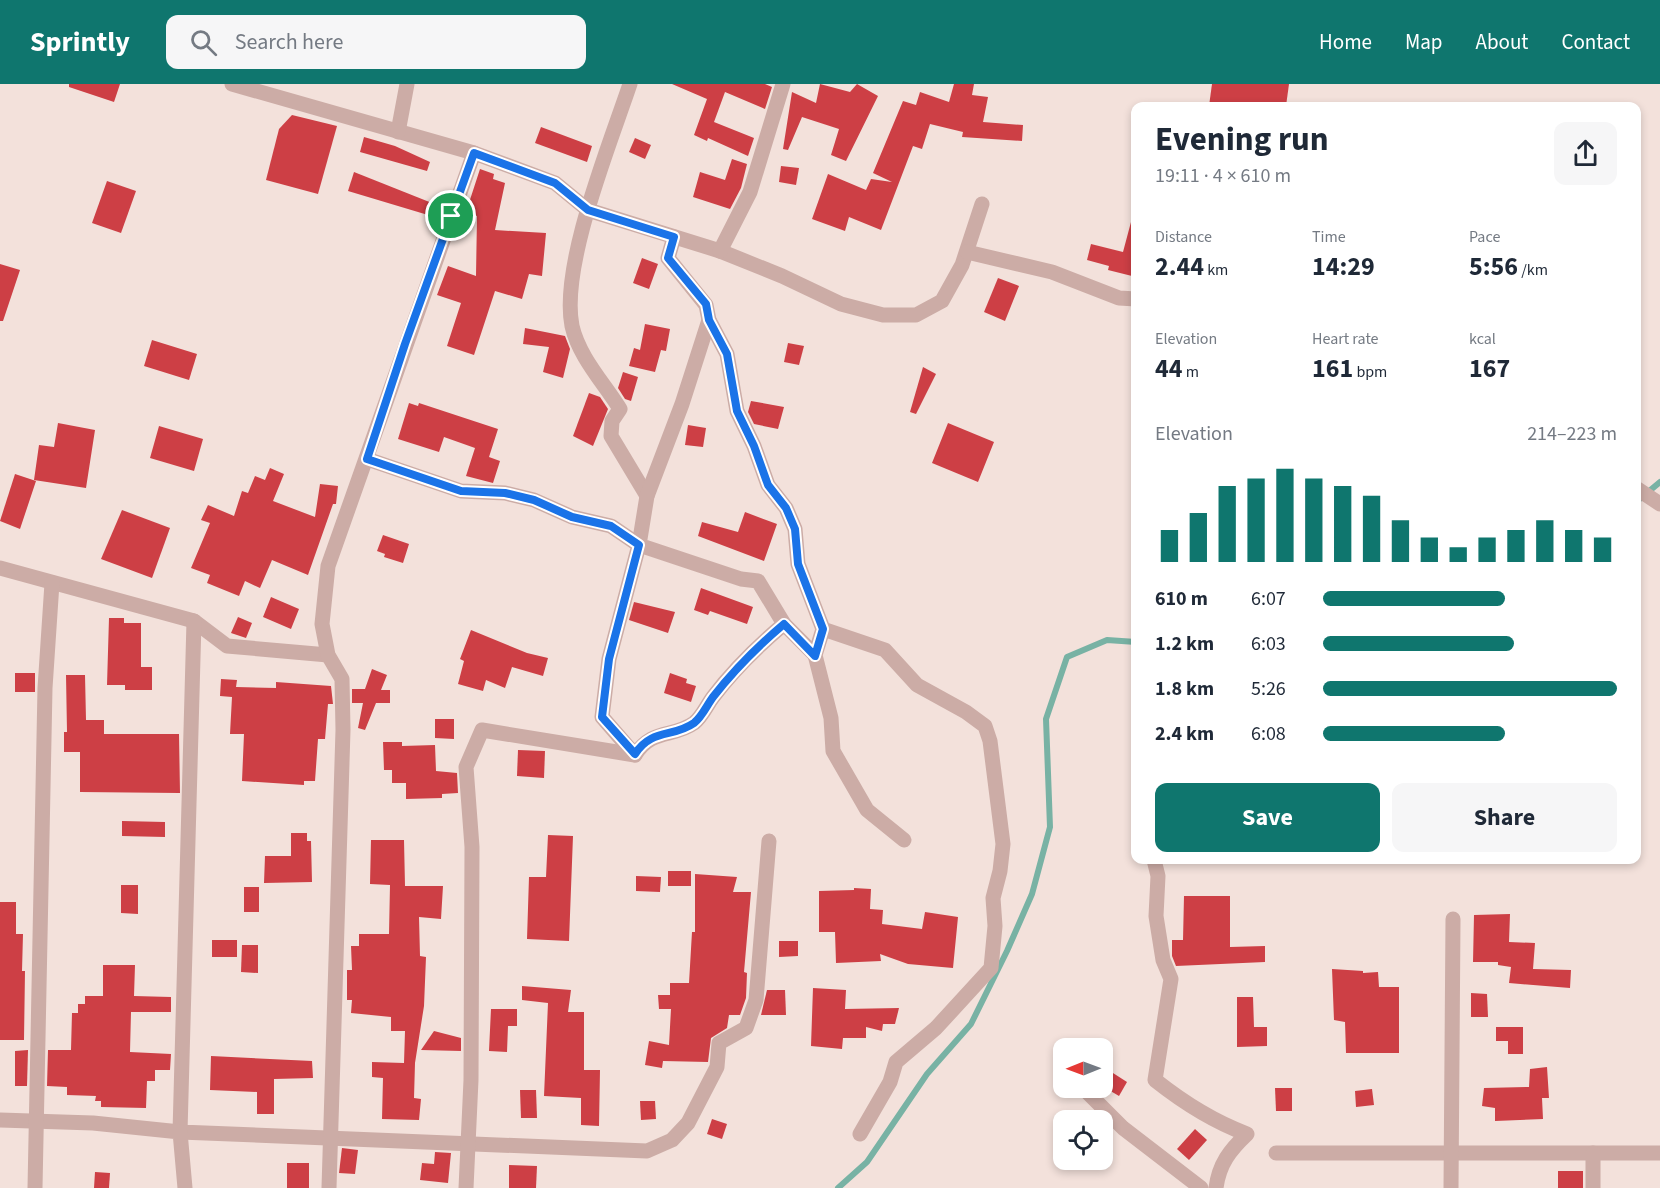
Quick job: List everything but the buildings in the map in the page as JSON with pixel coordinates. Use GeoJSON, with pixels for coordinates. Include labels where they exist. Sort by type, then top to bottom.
{"type":"FeatureCollection","features":[{"type":"Feature","properties":{"kind":"street"},"geometry":{"type":"LineString","coordinates":[[232,84],[474,153],[555,183],[588,210],[720,251],[782,276],[841,304],[883,315],[916,315],[942,301],[963,265],[982,204]]}},
{"type":"Feature","properties":{"kind":"street"},"geometry":{"type":"LineString","coordinates":[[398,132],[407,84]]}},
{"type":"Feature","properties":{"kind":"street"},"geometry":{"type":"LineString","coordinates":[[630,84],[588,210],[573,270],[572,326],[584,355],[620,409],[612,421],[611,436],[647,496]]}},
{"type":"Feature","properties":{"kind":"street"},"geometry":{"type":"LineString","coordinates":[[720,251],[750,192],[783,84]]}},
{"type":"Feature","properties":{"kind":"street"},"geometry":{"type":"LineString","coordinates":[[329,1188],[343,730],[342,680],[328,655],[322,624],[328,566],[474,153]]}},
{"type":"Feature","properties":{"kind":"street"},"geometry":{"type":"LineString","coordinates":[[674,237],[668,258],[706,304],[709,320],[727,354],[737,411],[754,446],[768,485],[786,508],[795,529],[798,564],[823,629],[815,656]]}},
{"type":"Feature","properties":{"kind":"street"},"geometry":{"type":"LineString","coordinates":[[967,252],[1052,272],[1119,298],[1131,299]]}},
{"type":"Feature","properties":{"kind":"street"},"geometry":{"type":"LineString","coordinates":[[635,754],[602,717],[609,659],[639,545],[647,496],[682,404],[709,320]]}},
{"type":"Feature","properties":{"kind":"street"},"geometry":{"type":"LineString","coordinates":[[367,459],[461,491],[505,493],[534,500],[572,517],[611,526],[639,545],[741,579],[758,581],[784,624],[815,656],[831,718],[832,751],[867,810],[904,840]]}},
{"type":"Feature","properties":{"kind":"street"},"geometry":{"type":"LineString","coordinates":[[1641,491],[1660,504]]}},
{"type":"Feature","properties":{"kind":"street"},"geometry":{"type":"LineString","coordinates":[[0,568],[194,621],[227,646],[328,655]]}},
{"type":"Feature","properties":{"kind":"street"},"geometry":{"type":"LineString","coordinates":[[35,1188],[45,688],[52,583]]}},
{"type":"Feature","properties":{"kind":"street"},"geometry":{"type":"LineString","coordinates":[[185,1188],[180,1132],[194,621]]}},
{"type":"Feature","properties":{"kind":"street"},"geometry":{"type":"LineString","coordinates":[[635,754],[642,744],[655,736],[696,722],[713,697],[751,653],[784,624]]}},
{"type":"Feature","properties":{"kind":"street"},"geometry":{"type":"LineString","coordinates":[[823,629],[885,650],[917,685],[966,712],[985,726],[990,741],[1003,844],[1000,871],[993,898],[995,926],[991,968],[936,1028],[896,1062],[890,1082],[860,1134]]}},
{"type":"Feature","properties":{"kind":"street"},"geometry":{"type":"LineString","coordinates":[[466,1188],[472,847],[466,767],[482,730],[635,754]]}},
{"type":"Feature","properties":{"kind":"street"},"geometry":{"type":"LineString","coordinates":[[0,1120],[93,1123],[180,1132],[647,1151],[672,1140],[688,1123],[717,1067],[719,1043],[746,1028],[756,1000],[769,841]]}},
{"type":"Feature","properties":{"kind":"street"},"geometry":{"type":"LineString","coordinates":[[1155,864],[1158,876],[1156,916],[1163,960],[1171,979],[1155,1080],[1183,1102],[1218,1123],[1247,1134],[1228,1153],[1218,1174],[1216,1188]]}},
{"type":"Feature","properties":{"kind":"street"},"geometry":{"type":"LineString","coordinates":[[1451,1188],[1453,919]]}},
{"type":"Feature","properties":{"kind":"street"},"geometry":{"type":"LineString","coordinates":[[1093,1098],[1123,1128],[1201,1188]]}},
{"type":"Feature","properties":{"kind":"street"},"geometry":{"type":"LineString","coordinates":[[1276,1153],[1660,1153]]}},
{"type":"Feature","properties":{"kind":"street"},"geometry":{"type":"LineString","coordinates":[[1593,1153],[1593,1188]]}},
{"type":"Feature","properties":{"kind":"waterway"},"geometry":{"type":"LineString","coordinates":[[1641,498],[1660,482]]}},
{"type":"Feature","properties":{"kind":"waterway"},"geometry":{"type":"LineString","coordinates":[[838,1188],[867,1162],[927,1074],[971,1024],[1032,894],[1050,827],[1046,719],[1067,657],[1107,640],[1131,642]]}},
{"type":"Feature","properties":{"kind":"route"},"geometry":{"type":"LineString","coordinates":[[474,153],[555,183],[588,210],[674,237],[668,258],[706,304],[709,320],[727,354],[737,411],[754,446],[768,485],[786,508],[795,529],[798,564],[823,629],[815,656],[784,624],[751,653],[713,697],[696,722],[655,736],[642,744],[635,754],[602,717],[609,659],[639,545],[611,526],[572,517],[534,500],[505,493],[485,494],[461,491],[367,459],[451,216],[474,153]]}}]}
